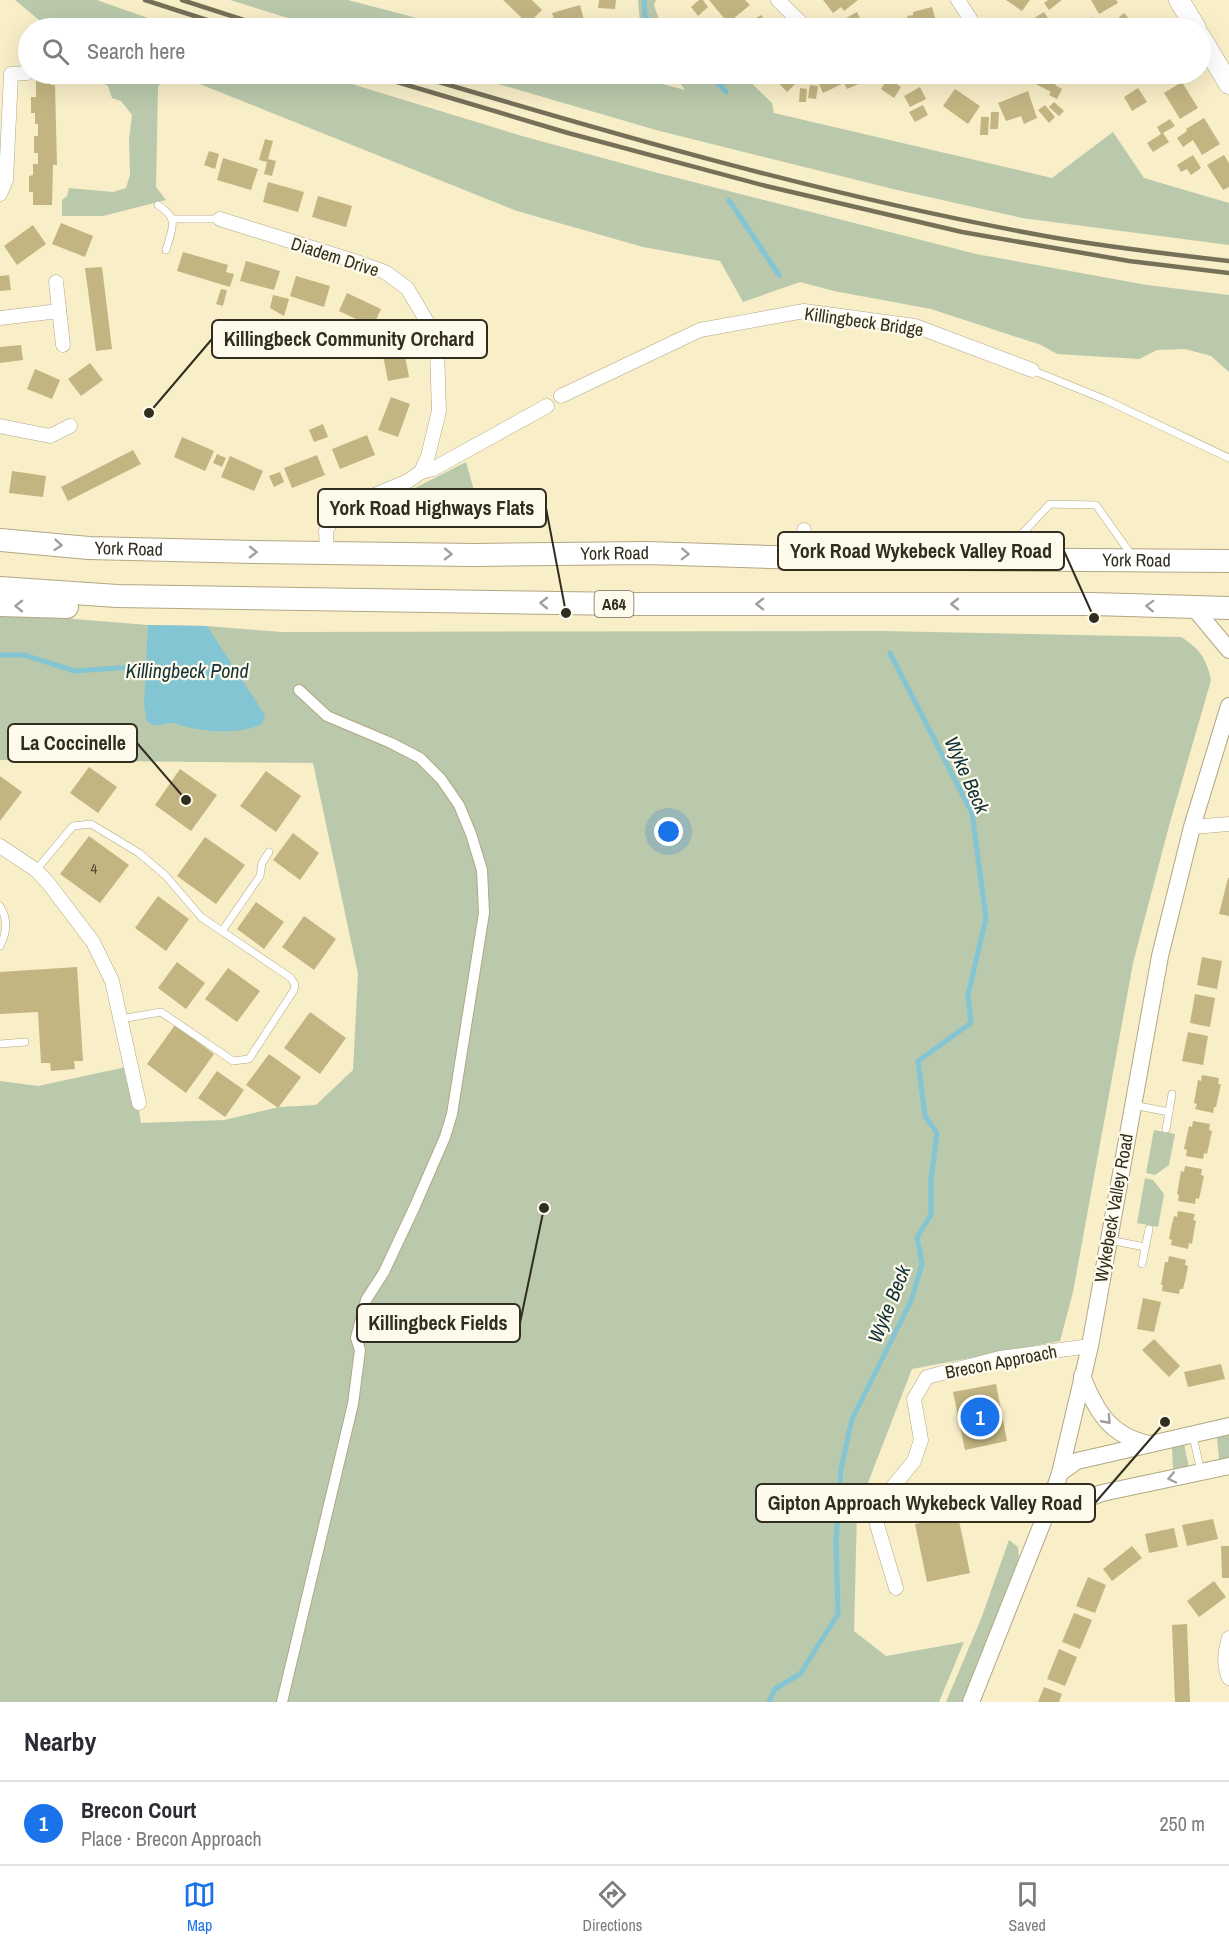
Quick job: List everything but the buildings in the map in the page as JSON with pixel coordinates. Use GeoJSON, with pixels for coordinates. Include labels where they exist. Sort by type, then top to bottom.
{"type":"FeatureCollection","features":[{"type":"Feature","properties":{"kind":"highway","name":"York Road"},"geometry":{"type":"LineString","coordinates":[[0,540],[90,548],[473,555],[646,553],[804,558],[1229,561]]}},
{"type":"Feature","properties":{"kind":"highway","name":"A64"},"geometry":{"type":"LineString","coordinates":[[0,588],[139,597],[627,604],[1086,604],[1229,608]]}},
{"type":"Feature","properties":{"kind":"highway"},"geometry":{"type":"LineString","coordinates":[[0,605],[73,607],[139,597]]}},
{"type":"Feature","properties":{"kind":"main road"},"geometry":{"type":"LineString","coordinates":[[1179,0],[1190,18]]}},
{"type":"Feature","properties":{"kind":"main road"},"geometry":{"type":"LineString","coordinates":[[1211,54],[1229,84]]}},
{"type":"Feature","properties":{"kind":"street"},"geometry":{"type":"LineString","coordinates":[[778,0],[796,18]]}},
{"type":"Feature","properties":{"kind":"street"},"geometry":{"type":"LineString","coordinates":[[958,0],[970,18]]}},
{"type":"Feature","properties":{"kind":"street"},"geometry":{"type":"LineString","coordinates":[[0,194],[6,180],[11,74],[18,74]]}},
{"type":"Feature","properties":{"kind":"street","name":"Diadem Drive"},"geometry":{"type":"LineString","coordinates":[[220,219],[385,272],[407,288],[426,320],[437,349],[439,411],[428,456],[421,472]]}},
{"type":"Feature","properties":{"kind":"street"},"geometry":{"type":"LineString","coordinates":[[56,282],[63,345]]}},
{"type":"Feature","properties":{"kind":"street"},"geometry":{"type":"LineString","coordinates":[[0,318],[59,311]]}},
{"type":"Feature","properties":{"kind":"street","name":"Killingbeck Bridge"},"geometry":{"type":"LineString","coordinates":[[561,396],[700,330],[804,311],[915,326],[1032,370]]}},
{"type":"Feature","properties":{"kind":"street"},"geometry":{"type":"LineString","coordinates":[[327,552],[326,531],[337,511],[408,481],[421,472],[433,469],[547,406]]}},
{"type":"Feature","properties":{"kind":"street"},"geometry":{"type":"LineString","coordinates":[[0,426],[50,436],[70,426]]}},
{"type":"Feature","properties":{"kind":"street"},"geometry":{"type":"LineString","coordinates":[[804,530],[804,558]]}},
{"type":"Feature","properties":{"kind":"street"},"geometry":{"type":"LineString","coordinates":[[1194,608],[1229,650]]}},
{"type":"Feature","properties":{"kind":"street"},"geometry":{"type":"LineString","coordinates":[[282,1702],[353,1404],[360,1350],[356,1338],[366,1300],[384,1272],[410,1216],[445,1137],[452,1114],[484,913],[482,870],[471,834],[459,805],[441,779],[420,758],[392,743],[327,716],[299,690]]}},
{"type":"Feature","properties":{"kind":"street","name":"Wykebeck Valley Road"},"geometry":{"type":"LineString","coordinates":[[971,1702],[1046,1514],[1060,1473],[1089,1346],[1160,956],[1192,827],[1229,706]]}},
{"type":"Feature","properties":{"kind":"street"},"geometry":{"type":"LineString","coordinates":[[1192,827],[1229,824]]}},
{"type":"Feature","properties":{"kind":"street"},"geometry":{"type":"LineString","coordinates":[[0,846],[36,870],[93,942],[112,981],[139,1103]]}},
{"type":"Feature","properties":{"kind":"street","name":"Brecon Approach"},"geometry":{"type":"LineString","coordinates":[[896,1588],[877,1525],[882,1500],[914,1461],[921,1440],[914,1399],[927,1377],[1000,1358],[1089,1346]]}},
{"type":"Feature","properties":{"kind":"street"},"geometry":{"type":"LineString","coordinates":[[1082,1376],[1098,1410],[1110,1426],[1125,1435],[1150,1444]]}},
{"type":"Feature","properties":{"kind":"street"},"geometry":{"type":"LineString","coordinates":[[1060,1473],[1077,1461],[1229,1426]]}},
{"type":"Feature","properties":{"kind":"street"},"geometry":{"type":"LineString","coordinates":[[1046,1514],[1102,1493],[1229,1467]]}},
{"type":"Feature","properties":{"kind":"street"},"geometry":{"type":"LineString","coordinates":[[1229,1638],[1225,1652],[1229,1678]]}},
{"type":"Feature","properties":{"kind":"lane"},"geometry":{"type":"LineString","coordinates":[[158,205],[168,211],[173,219],[173,228],[166,250]]}},
{"type":"Feature","properties":{"kind":"lane"},"geometry":{"type":"LineString","coordinates":[[173,219],[220,219]]}},
{"type":"Feature","properties":{"kind":"lane","name":"Killingbeck Bridge"},"geometry":{"type":"LineString","coordinates":[[1032,370],[1106,400],[1229,458]]}},
{"type":"Feature","properties":{"kind":"lane"},"geometry":{"type":"LineString","coordinates":[[999,558],[1050,504],[1096,505],[1135,559]]}},
{"type":"Feature","properties":{"kind":"lane"},"geometry":{"type":"LineString","coordinates":[[36,870],[73,826],[91,824],[139,853],[166,876],[201,917],[291,978],[295,984],[294,990],[249,1059],[233,1061],[161,1012],[121,1019]]}},
{"type":"Feature","properties":{"kind":"lane"},"geometry":{"type":"LineString","coordinates":[[222,931],[260,876],[262,863],[269,852]]}},
{"type":"Feature","properties":{"kind":"lane"},"geometry":{"type":"LineString","coordinates":[[0,906],[6,915],[5,937],[0,946]]}},
{"type":"Feature","properties":{"kind":"lane"},"geometry":{"type":"LineString","coordinates":[[0,1044],[25,1042]]}},
{"type":"Feature","properties":{"kind":"lane"},"geometry":{"type":"LineString","coordinates":[[1166,1129],[1172,1094]]}},
{"type":"Feature","properties":{"kind":"lane"},"geometry":{"type":"LineString","coordinates":[[1133,1105],[1169,1112]]}},
{"type":"Feature","properties":{"kind":"lane"},"geometry":{"type":"LineString","coordinates":[[1142,1264],[1149,1229]]}},
{"type":"Feature","properties":{"kind":"lane"},"geometry":{"type":"LineString","coordinates":[[1109,1240],[1145,1247]]}},
{"type":"Feature","properties":{"kind":"lane"},"geometry":{"type":"LineString","coordinates":[[1192,1434],[1201,1472]]}},
{"type":"Feature","properties":{"kind":"green space"},"geometry":{"type":"Polygon","coordinates":[[[15,0],[97,0],[148,18],[37,18],[15,0]]]}},
{"type":"Feature","properties":{"kind":"green space"},"geometry":{"type":"Polygon","coordinates":[[[230,0],[348,0],[417,18],[288,18],[230,0]]]}},
{"type":"Feature","properties":{"kind":"green space"},"geometry":{"type":"Polygon","coordinates":[[[638,0],[656,0],[654,5],[659,18],[640,18],[638,0]]]}},
{"type":"Feature","properties":{"kind":"green space"},"geometry":{"type":"Polygon","coordinates":[[[105,84],[160,84],[158,87],[156,187],[166,200],[103,216],[62,216],[62,200],[67,196],[69,188],[113,192],[126,188],[130,175],[129,139],[132,115],[121,101],[112,98],[105,84]]]}},
{"type":"Feature","properties":{"kind":"green space"},"geometry":{"type":"Polygon","coordinates":[[[200,84],[352,84],[522,136],[976,254],[1147,285],[1229,295],[1229,372],[1211,356],[1185,349],[1157,350],[1139,359],[1057,354],[1041,345],[931,309],[834,291],[800,282],[743,302],[720,261],[643,247],[517,211],[200,84]]]}},
{"type":"Feature","properties":{"kind":"green space"},"geometry":{"type":"Polygon","coordinates":[[[498,84],[662,84],[685,90],[681,84],[752,84],[772,103],[774,113],[1052,178],[1113,132],[1144,178],[1229,203],[1229,245],[1022,218],[893,189],[656,130],[498,84]]]}},
{"type":"Feature","properties":{"kind":"green space"},"geometry":{"type":"Polygon","coordinates":[[[466,462],[484,526],[357,526],[353,522],[352,516],[357,509],[403,494],[466,462]]]}},
{"type":"Feature","properties":{"kind":"green space"},"geometry":{"type":"Polygon","coordinates":[[[0,613],[148,625],[207,626],[281,632],[881,631],[1181,637],[1193,645],[1204,660],[1211,680],[1133,963],[1073,1292],[1060,1341],[912,1369],[857,1511],[854,1631],[886,1656],[964,1642],[939,1702],[0,1702],[0,1081],[38,1086],[131,1066],[141,1123],[224,1120],[279,1107],[316,1105],[353,1070],[358,974],[313,763],[0,760],[0,613]]]}},
{"type":"Feature","properties":{"kind":"green space"},"geometry":{"type":"Polygon","coordinates":[[[1154,1130],[1175,1134],[1169,1165],[1155,1175],[1146,1173],[1154,1130]]]}},
{"type":"Feature","properties":{"kind":"green space"},"geometry":{"type":"Polygon","coordinates":[[[1145,1178],[1153,1180],[1164,1194],[1158,1227],[1137,1223],[1145,1178]]]}},
{"type":"Feature","properties":{"kind":"green space"},"geometry":{"type":"Polygon","coordinates":[[[1229,1434],[1229,1457],[1219,1460],[1217,1437],[1229,1434]]]}},
{"type":"Feature","properties":{"kind":"green space"},"geometry":{"type":"Polygon","coordinates":[[[1184,1444],[1189,1467],[1173,1470],[1172,1446],[1184,1444]]]}},
{"type":"Feature","properties":{"kind":"green space"},"geometry":{"type":"Polygon","coordinates":[[[1009,1540],[1018,1547],[1019,1558],[963,1702],[946,1702],[981,1619],[1009,1540]]]}},
{"type":"Feature","properties":{"kind":"water","name":"Killingbeck Pond"},"geometry":{"type":"Polygon","coordinates":[[[148,625],[207,626],[265,715],[262,724],[243,730],[213,731],[174,723],[157,725],[147,722],[144,705],[148,625]]]}},
{"type":"Feature","properties":{"kind":"waterway","name":"Wyke Beck"},"geometry":{"type":"LineString","coordinates":[[644,0],[646,18]]}},
{"type":"Feature","properties":{"kind":"waterway","name":"Wyke Beck"},"geometry":{"type":"LineString","coordinates":[[719,84],[726,92]]}},
{"type":"Feature","properties":{"kind":"waterway","name":"Wyke Beck"},"geometry":{"type":"LineString","coordinates":[[729,200],[779,275]]}},
{"type":"Feature","properties":{"kind":"waterway","name":"Wyke Beck"},"geometry":{"type":"LineString","coordinates":[[769,1702],[775,1689],[800,1674],[838,1614],[836,1541],[841,1469],[852,1419],[911,1301],[922,1264],[917,1237],[931,1215],[931,1179],[937,1133],[925,1116],[918,1061],[971,1023],[968,995],[986,918],[972,813],[890,653]]}},
{"type":"Feature","properties":{"kind":"waterway"},"geometry":{"type":"LineString","coordinates":[[0,655],[24,655],[75,671],[146,666]]}},
{"type":"Feature","properties":{"kind":"railway"},"geometry":{"type":"LineString","coordinates":[[145,0],[201,18]]}},
{"type":"Feature","properties":{"kind":"railway"},"geometry":{"type":"LineString","coordinates":[[182,0],[238,18]]}},
{"type":"Feature","properties":{"kind":"railway"},"geometry":{"type":"LineString","coordinates":[[404,84],[568,133],[766,186],[962,232],[1129,261],[1229,273]]}},
{"type":"Feature","properties":{"kind":"railway"},"geometry":{"type":"LineString","coordinates":[[446,84],[726,164],[885,203],[1068,240],[1229,261]]}},
{"type":"Feature","properties":{"kind":"place","name":"Killingbeck Community Orchard"},"geometry":{"type":"Point","coordinates":[149,413]}},
{"type":"Feature","properties":{"kind":"place","name":"York Road Highways Flats"},"geometry":{"type":"Point","coordinates":[566,613]}},
{"type":"Feature","properties":{"kind":"place","name":"York Road Wykebeck Valley Road"},"geometry":{"type":"Point","coordinates":[1094,618]}},
{"type":"Feature","properties":{"kind":"place","name":"La Coccinelle"},"geometry":{"type":"Point","coordinates":[186,800]}},
{"type":"Feature","properties":{"kind":"place","name":"Killingbeck Fields"},"geometry":{"type":"Point","coordinates":[544,1208]}},
{"type":"Feature","properties":{"kind":"place","name":"Brecon Court"},"geometry":{"type":"Point","coordinates":[980,1417]}},
{"type":"Feature","properties":{"kind":"place","name":"Gipton Approach Wykebeck Valley Road"},"geometry":{"type":"Point","coordinates":[1165,1422]}}]}
